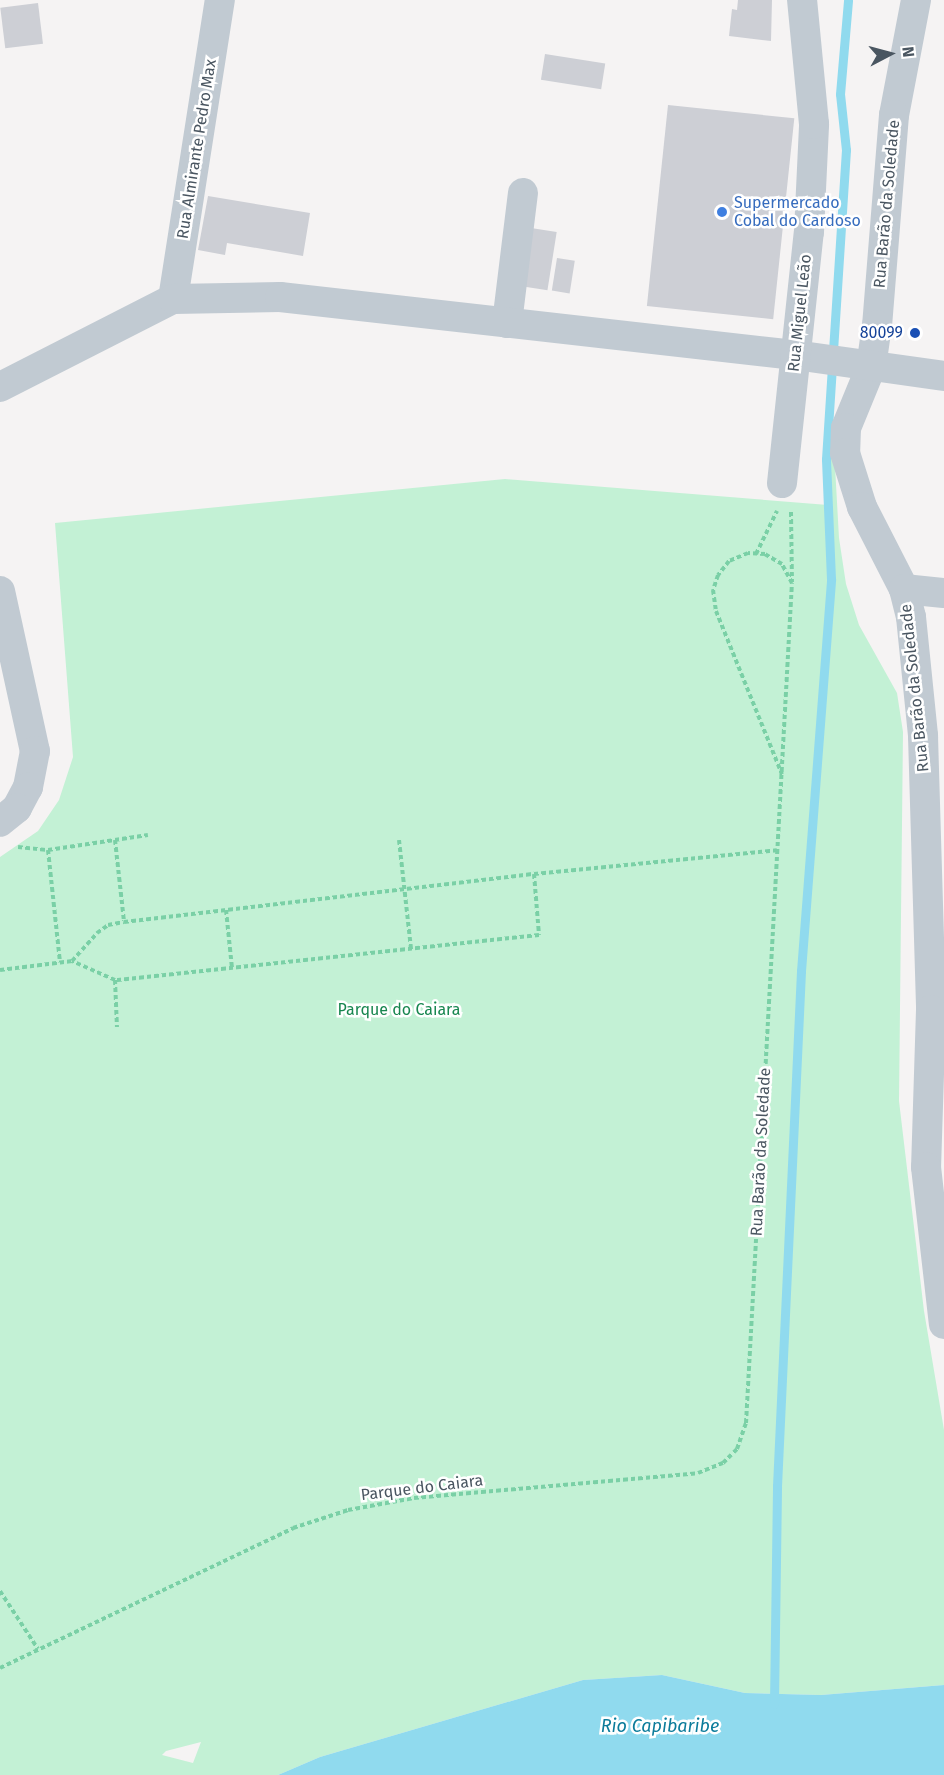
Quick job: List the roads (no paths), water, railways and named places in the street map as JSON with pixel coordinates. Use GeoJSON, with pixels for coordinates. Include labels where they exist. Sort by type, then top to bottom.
{"type":"FeatureCollection","features":[{"type":"Feature","properties":{"kind":"street","name":"Rua Almirante Pedro Max"},"geometry":{"type":"LineString","coordinates":[[173,299],[220,0]]}},
{"type":"Feature","properties":{"kind":"street","name":"Rua Miguel Leão"},"geometry":{"type":"LineString","coordinates":[[784,498],[803,356],[814,124],[802,0]]}},
{"type":"Feature","properties":{"kind":"street","name":"Rua Barão da Soledade"},"geometry":{"type":"LineString","coordinates":[[916,0],[894,115],[866,366],[846,428],[845,453],[861,507],[904,589],[934,737],[938,1011],[935,1168],[944,1324]]}},
{"type":"Feature","properties":{"kind":"street"},"geometry":{"type":"LineString","coordinates":[[507,323],[523,193]]}},
{"type":"Feature","properties":{"kind":"street"},"geometry":{"type":"LineString","coordinates":[[0,387],[173,299],[280,297],[803,356],[944,376]]}},
{"type":"Feature","properties":{"kind":"street"},"geometry":{"type":"LineString","coordinates":[[904,589],[944,592]]}},
{"type":"Feature","properties":{"kind":"street"},"geometry":{"type":"LineString","coordinates":[[0,591],[35,751],[28,787],[4,831]]}},
{"type":"Feature","properties":{"kind":"water","name":"Rio Capibaribe"},"geometry":{"type":"Polygon","coordinates":[[[662,1675],[745,1693],[821,1695],[944,1685],[944,1775],[278,1775],[320,1757],[583,1680],[662,1675]]]}},
{"type":"Feature","properties":{"kind":"waterway"},"geometry":{"type":"LineString","coordinates":[[774,1704],[777,1486],[801,971],[831,579],[826,459],[846,150],[840,94],[848,0]]}},
{"type":"Feature","properties":{"kind":"place","name":"Supermercado Cobal do Cardoso"},"geometry":{"type":"Point","coordinates":[722,212]}},
{"type":"Feature","properties":{"kind":"place","name":"80099"},"geometry":{"type":"Point","coordinates":[915,333]}},
{"type":"Feature","properties":{"kind":"park label","name":"Parque do Caiara"},"geometry":{"type":"Point","coordinates":[399,1010]}}]}
